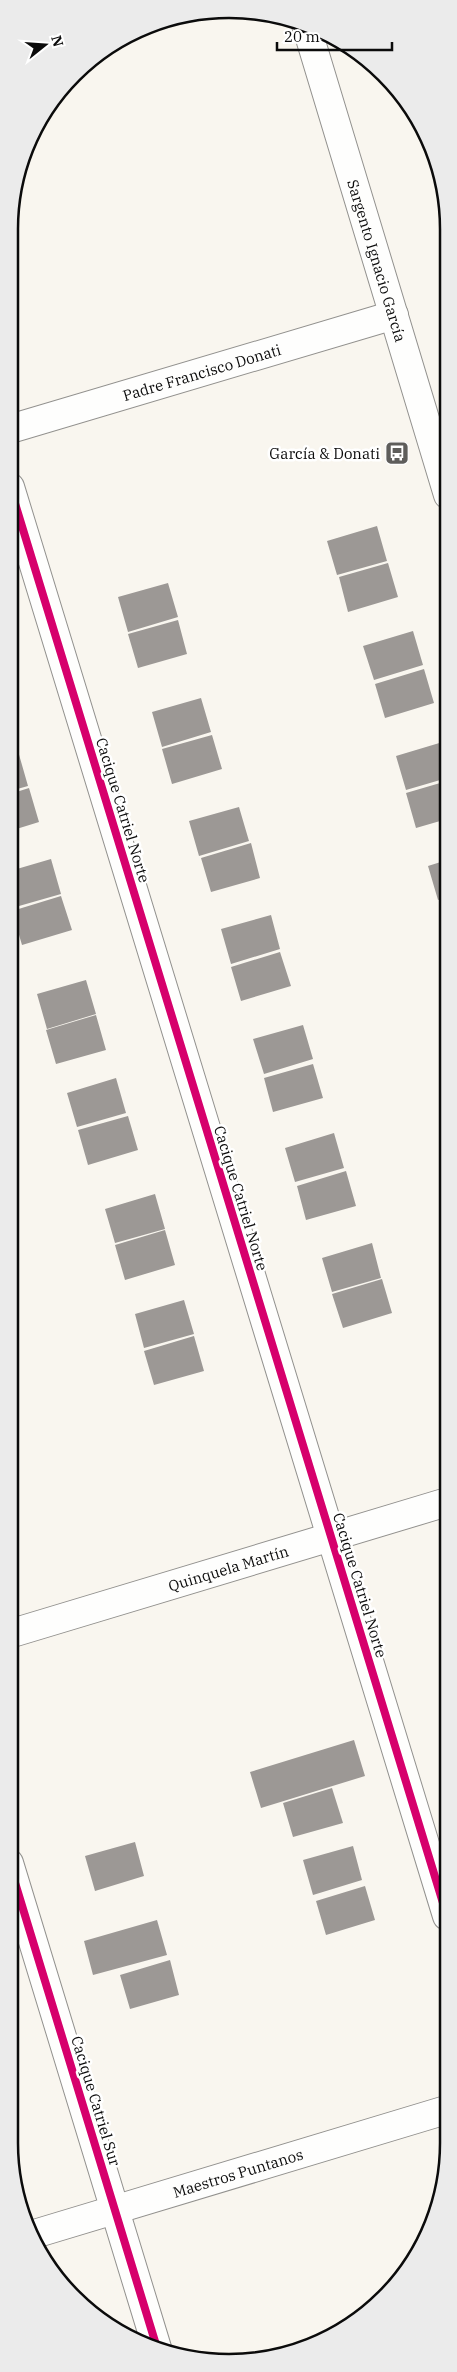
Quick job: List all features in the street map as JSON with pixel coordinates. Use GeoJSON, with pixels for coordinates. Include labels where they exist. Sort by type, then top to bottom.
{"type":"FeatureCollection","features":[{"type":"Feature","properties":{"kind":"street","name":"Sargento Ignacio García"},"geometry":{"type":"LineString","coordinates":[[308,34],[440,468]]}},
{"type":"Feature","properties":{"kind":"street","name":"Padre Francisco Donati"},"geometry":{"type":"LineString","coordinates":[[18,428],[394,315]]}},
{"type":"Feature","properties":{"kind":"street","name":"Cacique Catriel Norte"},"geometry":{"type":"LineString","coordinates":[[18,513],[440,1893]]}},
{"type":"Feature","properties":{"kind":"street","name":"Quinquela Martín"},"geometry":{"type":"LineString","coordinates":[[18,1631],[440,1504]]}},
{"type":"Feature","properties":{"kind":"street","name":"Cacique Catriel Sur"},"geometry":{"type":"LineString","coordinates":[[18,1892],[155,2341]]}},
{"type":"Feature","properties":{"kind":"street","name":"Maestros Puntanos"},"geometry":{"type":"LineString","coordinates":[[37,2233],[440,2112]]}},
{"type":"Feature","properties":{"kind":"building"},"geometry":{"type":"Polygon","coordinates":[[[377,526],[387,561],[337,575],[327,541],[377,526]]]}},
{"type":"Feature","properties":{"kind":"building"},"geometry":{"type":"Polygon","coordinates":[[[388,563],[398,597],[348,612],[339,577],[388,563]]]}},
{"type":"Feature","properties":{"kind":"building"},"geometry":{"type":"Polygon","coordinates":[[[168,583],[178,617],[128,632],[118,597],[168,583]]]}},
{"type":"Feature","properties":{"kind":"building"},"geometry":{"type":"Polygon","coordinates":[[[178,620],[187,654],[138,668],[128,634],[178,620]]]}},
{"type":"Feature","properties":{"kind":"building"},"geometry":{"type":"Polygon","coordinates":[[[413,631],[423,665],[374,680],[363,646],[413,631]]]}},
{"type":"Feature","properties":{"kind":"building"},"geometry":{"type":"Polygon","coordinates":[[[424,669],[434,703],[385,718],[375,684],[424,669]]]}},
{"type":"Feature","properties":{"kind":"building"},"geometry":{"type":"Polygon","coordinates":[[[201,698],[211,732],[162,747],[152,712],[201,698]]]}},
{"type":"Feature","properties":{"kind":"building"},"geometry":{"type":"Polygon","coordinates":[[[212,735],[222,769],[172,784],[162,749],[212,735]]]}},
{"type":"Feature","properties":{"kind":"building"},"geometry":{"type":"Polygon","coordinates":[[[440,743],[440,780],[406,790],[396,756],[440,743]]]}},
{"type":"Feature","properties":{"kind":"building"},"geometry":{"type":"Polygon","coordinates":[[[18,751],[28,786],[18,789],[18,751]]]}},
{"type":"Feature","properties":{"kind":"building"},"geometry":{"type":"Polygon","coordinates":[[[440,783],[440,821],[416,828],[406,793],[440,783]]]}},
{"type":"Feature","properties":{"kind":"building"},"geometry":{"type":"Polygon","coordinates":[[[29,788],[39,822],[18,829],[18,791],[29,788]]]}},
{"type":"Feature","properties":{"kind":"building"},"geometry":{"type":"Polygon","coordinates":[[[239,807],[249,841],[199,856],[189,821],[239,807]]]}},
{"type":"Feature","properties":{"kind":"building"},"geometry":{"type":"Polygon","coordinates":[[[251,843],[260,878],[211,892],[201,858],[251,843]]]}},
{"type":"Feature","properties":{"kind":"building"},"geometry":{"type":"Polygon","coordinates":[[[51,859],[61,894],[18,906],[18,869],[51,859]]]}},
{"type":"Feature","properties":{"kind":"building"},"geometry":{"type":"Polygon","coordinates":[[[440,862],[440,899],[438,900],[428,866],[440,862]]]}},
{"type":"Feature","properties":{"kind":"building"},"geometry":{"type":"Polygon","coordinates":[[[61,896],[72,930],[22,945],[18,931],[18,909],[61,896]]]}},
{"type":"Feature","properties":{"kind":"building"},"geometry":{"type":"Polygon","coordinates":[[[271,915],[280,949],[231,964],[221,929],[271,915]]]}},
{"type":"Feature","properties":{"kind":"building"},"geometry":{"type":"Polygon","coordinates":[[[280,952],[291,986],[241,1001],[231,967],[280,952]]]}},
{"type":"Feature","properties":{"kind":"building"},"geometry":{"type":"Polygon","coordinates":[[[86,980],[96,1014],[47,1029],[37,994],[86,980]]]}},
{"type":"Feature","properties":{"kind":"building"},"geometry":{"type":"Polygon","coordinates":[[[96,1015],[106,1050],[56,1064],[46,1030],[96,1015]]]}},
{"type":"Feature","properties":{"kind":"building"},"geometry":{"type":"Polygon","coordinates":[[[303,1025],[313,1059],[264,1074],[253,1039],[303,1025]]]}},
{"type":"Feature","properties":{"kind":"building"},"geometry":{"type":"Polygon","coordinates":[[[313,1064],[323,1098],[273,1112],[264,1078],[313,1064]]]}},
{"type":"Feature","properties":{"kind":"building"},"geometry":{"type":"Polygon","coordinates":[[[116,1078],[126,1113],[77,1127],[67,1093],[116,1078]]]}},
{"type":"Feature","properties":{"kind":"building"},"geometry":{"type":"Polygon","coordinates":[[[128,1116],[138,1150],[88,1165],[78,1130],[128,1116]]]}},
{"type":"Feature","properties":{"kind":"building"},"geometry":{"type":"Polygon","coordinates":[[[334,1133],[344,1168],[295,1182],[285,1148],[334,1133]]]}},
{"type":"Feature","properties":{"kind":"building"},"geometry":{"type":"Polygon","coordinates":[[[346,1171],[356,1206],[306,1220],[297,1186],[346,1171]]]}},
{"type":"Feature","properties":{"kind":"building"},"geometry":{"type":"Polygon","coordinates":[[[155,1194],[165,1229],[115,1243],[105,1209],[155,1194]]]}},
{"type":"Feature","properties":{"kind":"building"},"geometry":{"type":"Polygon","coordinates":[[[165,1230],[175,1265],[125,1280],[115,1245],[165,1230]]]}},
{"type":"Feature","properties":{"kind":"building"},"geometry":{"type":"Polygon","coordinates":[[[372,1243],[381,1278],[332,1292],[322,1258],[372,1243]]]}},
{"type":"Feature","properties":{"kind":"building"},"geometry":{"type":"Polygon","coordinates":[[[382,1279],[392,1313],[343,1328],[332,1294],[382,1279]]]}},
{"type":"Feature","properties":{"kind":"building"},"geometry":{"type":"Polygon","coordinates":[[[184,1300],[194,1334],[144,1348],[135,1314],[184,1300]]]}},
{"type":"Feature","properties":{"kind":"building"},"geometry":{"type":"Polygon","coordinates":[[[194,1336],[204,1371],[154,1385],[144,1351],[194,1336]]]}},
{"type":"Feature","properties":{"kind":"building"},"geometry":{"type":"Polygon","coordinates":[[[354,1740],[365,1776],[261,1808],[250,1772],[354,1740]]]}},
{"type":"Feature","properties":{"kind":"building"},"geometry":{"type":"Polygon","coordinates":[[[332,1788],[343,1823],[293,1837],[283,1803],[332,1788]]]}},
{"type":"Feature","properties":{"kind":"building"},"geometry":{"type":"Polygon","coordinates":[[[135,1842],[144,1876],[95,1891],[85,1856],[135,1842]]]}},
{"type":"Feature","properties":{"kind":"building"},"geometry":{"type":"Polygon","coordinates":[[[353,1846],[362,1880],[313,1895],[303,1860],[353,1846]]]}},
{"type":"Feature","properties":{"kind":"building"},"geometry":{"type":"Polygon","coordinates":[[[365,1886],[375,1920],[326,1935],[316,1901],[365,1886]]]}},
{"type":"Feature","properties":{"kind":"building"},"geometry":{"type":"Polygon","coordinates":[[[157,1920],[167,1955],[93,1975],[84,1941],[157,1920]]]}},
{"type":"Feature","properties":{"kind":"building"},"geometry":{"type":"Polygon","coordinates":[[[170,1960],[179,1995],[130,2009],[120,1975],[170,1960]]]}},
{"type":"Feature","properties":{"kind":"cycle path"},"geometry":{"type":"LineString","coordinates":[[18,513],[440,1893]]}},
{"type":"Feature","properties":{"kind":"cycle path"},"geometry":{"type":"LineString","coordinates":[[18,1892],[155,2341]]}},
{"type":"Feature","properties":{"kind":"place","name":"García & Donati"},"geometry":{"type":"Point","coordinates":[397,453]}}]}
